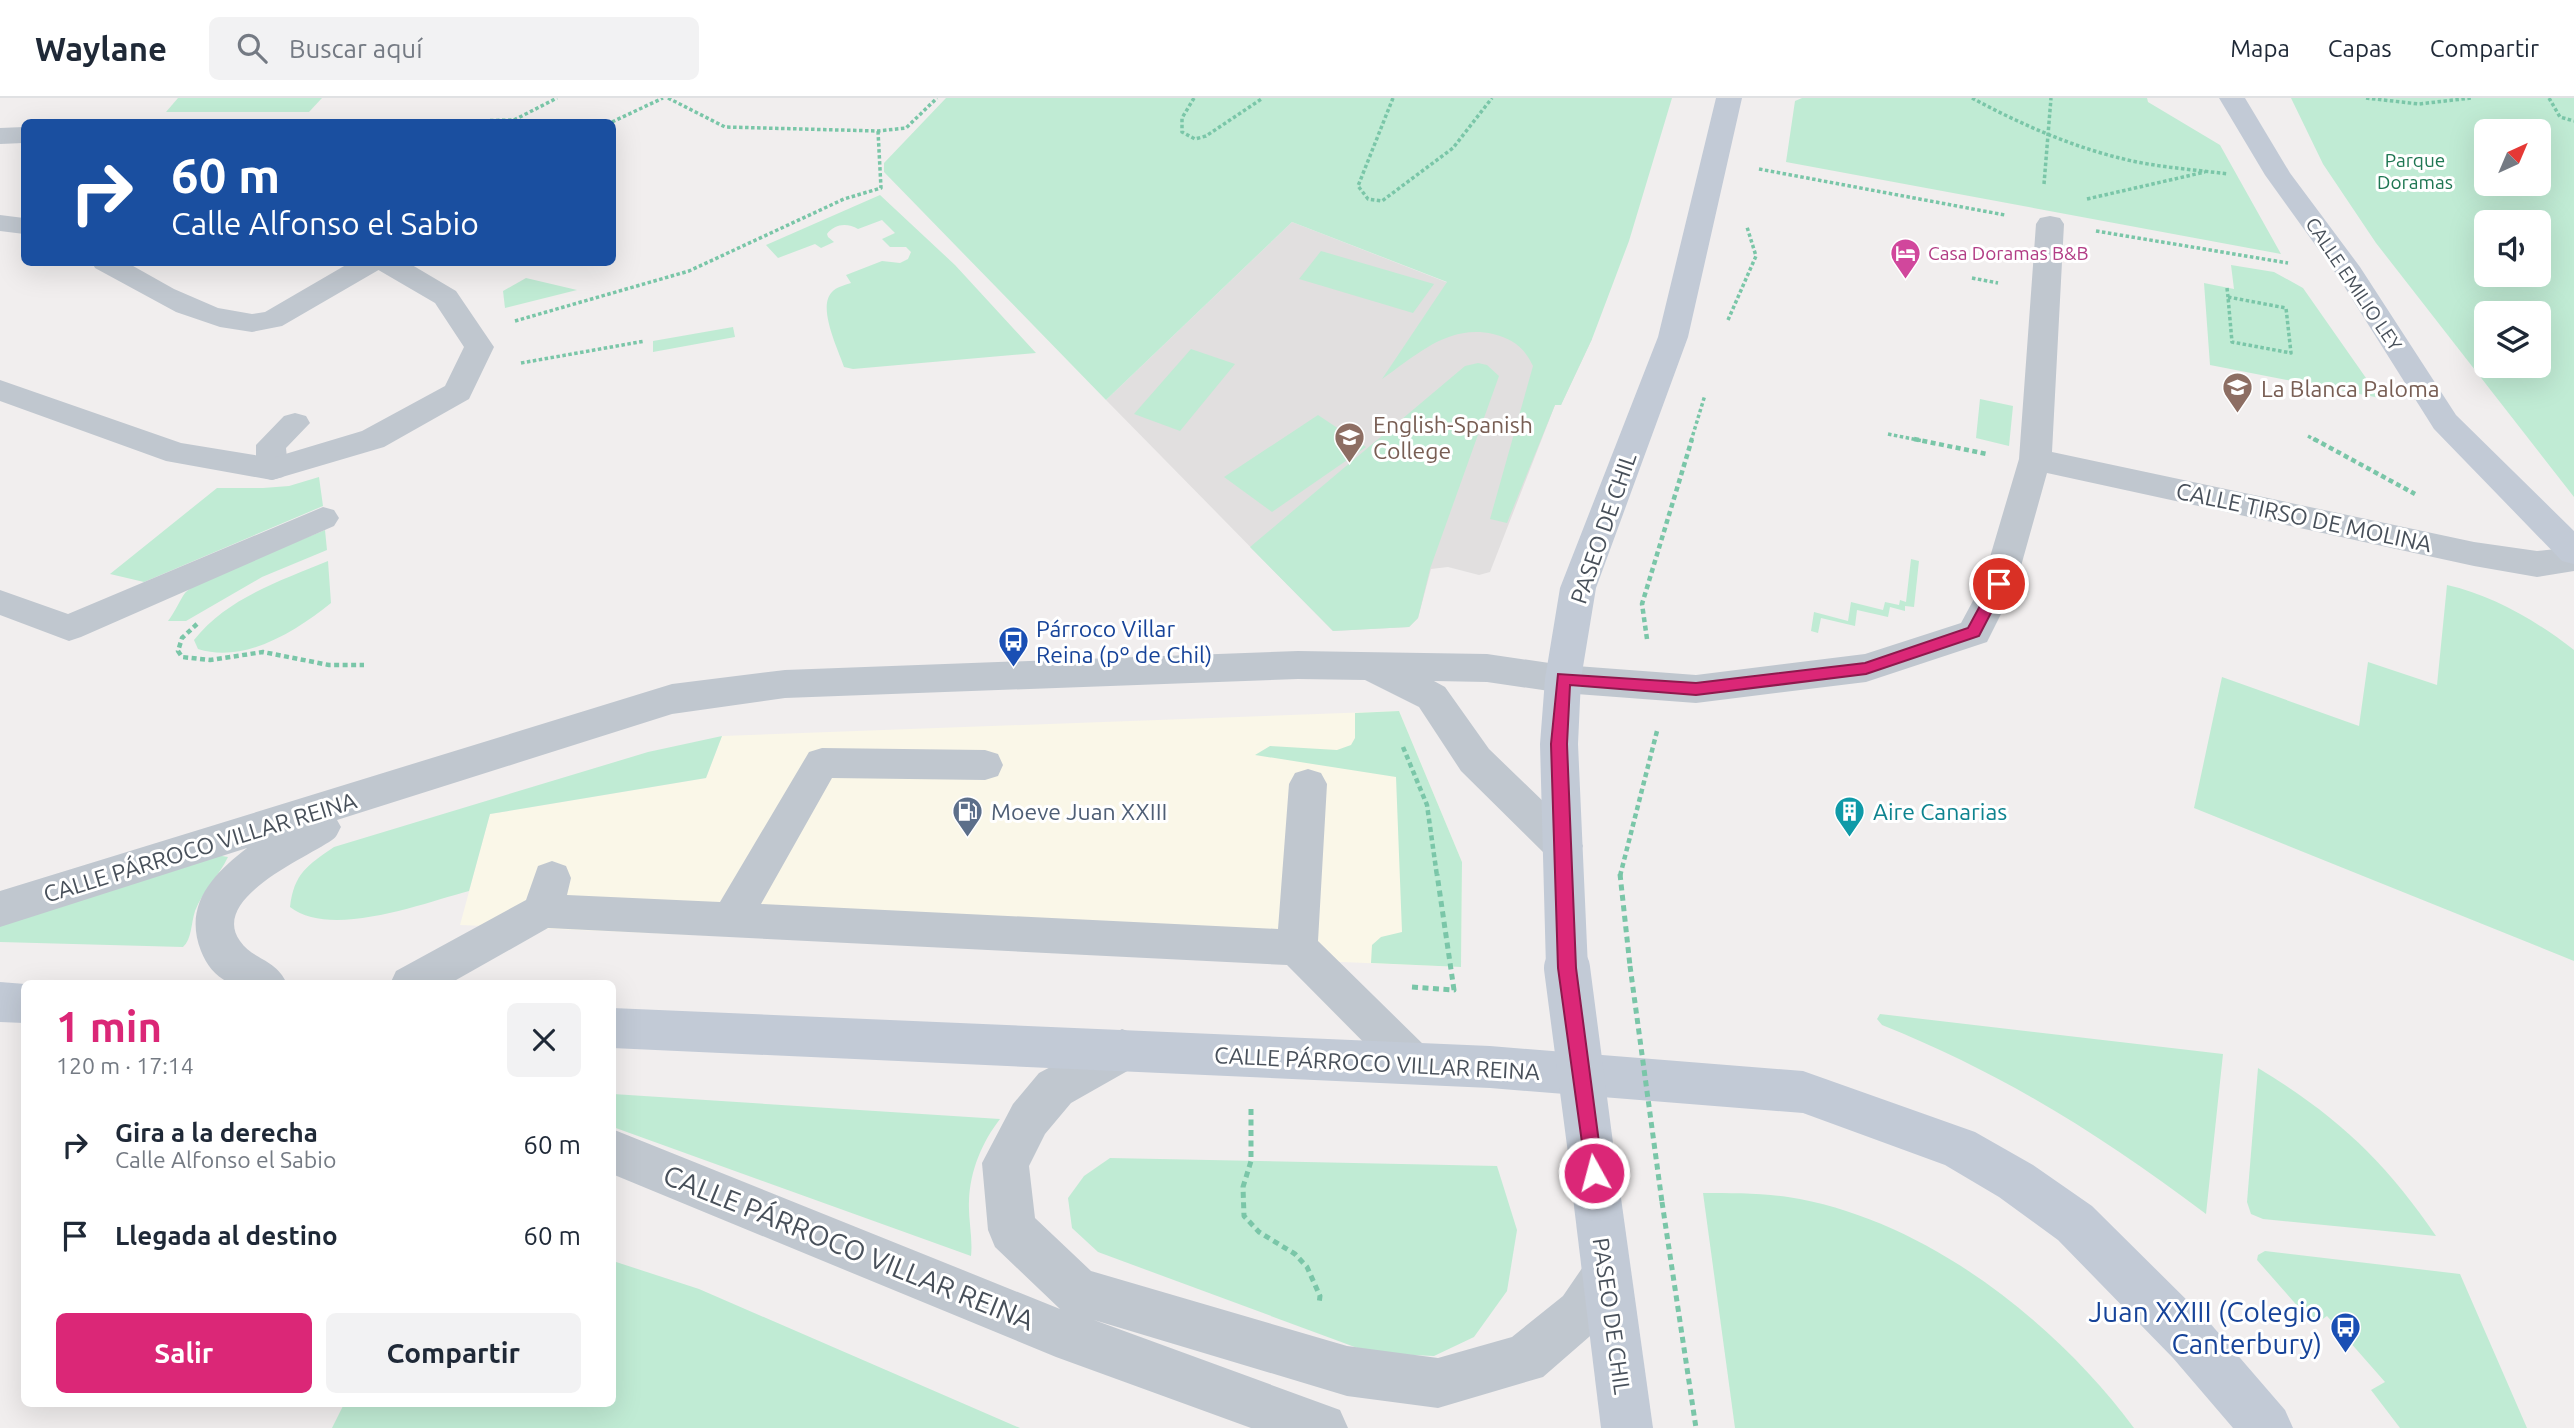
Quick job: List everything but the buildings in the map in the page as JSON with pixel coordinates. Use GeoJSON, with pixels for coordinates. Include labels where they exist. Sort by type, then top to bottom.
{"type":"FeatureCollection","features":[{"type":"Feature","properties":{"kind":"street","name":"PASEO DE CHIL"},"geometry":{"type":"LineString","coordinates":[[1628,1428],[1567,968],[1559,744],[1563,679],[1578,588],[1673,337],[1729,98]]}},
{"type":"Feature","properties":{"kind":"street","name":"CALLE EMILIO LEY"},"geometry":{"type":"LineString","coordinates":[[2232,98],[2278,175],[2350,272],[2445,422],[2574,552]]}},
{"type":"Feature","properties":{"kind":"street"},"geometry":{"type":"LineString","coordinates":[[0,136],[21,135]]}},
{"type":"Feature","properties":{"kind":"street","name":"CALLE PÁRROCO VILLAR REINA"},"geometry":{"type":"LineString","coordinates":[[0,909],[671,699],[785,684],[1298,666],[1487,668],[1563,679],[1696,689],[1866,668],[1974,632],[1999,584],[2035,459],[2050,224]]}},
{"type":"Feature","properties":{"kind":"street"},"geometry":{"type":"LineString","coordinates":[[0,390],[177,453],[272,468],[373,439],[458,392],[479,346],[446,297],[392,266]]}},
{"type":"Feature","properties":{"kind":"street","name":"CALLE TIRSO DE MOLINA"},"geometry":{"type":"LineString","coordinates":[[2035,459],[2474,554],[2537,564],[2574,559]]}},
{"type":"Feature","properties":{"kind":"street","name":"CALLE PÁRROCO VILLAR REINA"},"geometry":{"type":"LineString","coordinates":[[1369,667],[1432,697],[1475,760],[1563,846]]}},
{"type":"Feature","properties":{"kind":"street","name":"CALLE PÁRROCO VILLAR REINA"},"geometry":{"type":"LineString","coordinates":[[260,980],[223,953],[215,929],[218,903],[238,879],[262,858],[400,785]]}},
{"type":"Feature","properties":{"kind":"street"},"geometry":{"type":"LineString","coordinates":[[0,1002],[21,1003]]}},
{"type":"Feature","properties":{"kind":"street","name":"CALLE PÁRROCO VILLAR REINA"},"geometry":{"type":"LineString","coordinates":[[616,1028],[1413,1063],[1802,1092],[1959,1148],[2015,1181],[2075,1223],[2191,1340],[2267,1428]]}},
{"type":"Feature","properties":{"kind":"street"},"geometry":{"type":"LineString","coordinates":[[1122,1050],[1055,1088],[1029,1119],[1005,1163],[1012,1230],[1077,1291],[1347,1371],[1438,1384],[1525,1359],[1580,1313],[1606,1275]]}},
{"type":"Feature","properties":{"kind":"street","name":"CALLE PÁRROCO VILLAR REINA"},"geometry":{"type":"LineString","coordinates":[[616,1153],[1056,1332],[1322,1428]]}},
{"type":"Feature","properties":{"kind":"lane"},"geometry":{"type":"LineString","coordinates":[[0,223],[21,226]]}},
{"type":"Feature","properties":{"kind":"lane"},"geometry":{"type":"LineString","coordinates":[[112,266],[192,309],[254,325],[272,320],[366,266]]}},
{"type":"Feature","properties":{"kind":"lane"},"geometry":{"type":"LineString","coordinates":[[272,468],[271,445],[295,424]]}},
{"type":"Feature","properties":{"kind":"lane"},"geometry":{"type":"LineString","coordinates":[[0,602],[69,628],[323,518]]}},
{"type":"Feature","properties":{"kind":"lane"},"geometry":{"type":"LineString","coordinates":[[730,922],[822,763],[985,765]]}},
{"type":"Feature","properties":{"kind":"lane"},"geometry":{"type":"LineString","coordinates":[[1297,948],[1308,784]]}},
{"type":"Feature","properties":{"kind":"lane"},"geometry":{"type":"LineString","coordinates":[[416,980],[547,895],[730,922],[1297,948],[1413,1063]]}},
{"type":"Feature","properties":{"kind":"path"},"geometry":{"type":"LineString","coordinates":[[516,119],[557,98]]}},
{"type":"Feature","properties":{"kind":"path"},"geometry":{"type":"LineString","coordinates":[[616,120],[666,98],[725,127],[878,131],[906,128],[937,98]]}},
{"type":"Feature","properties":{"kind":"path"},"geometry":{"type":"LineString","coordinates":[[1194,98],[1182,118],[1182,132],[1195,139],[1206,136],[1263,98]]}},
{"type":"Feature","properties":{"kind":"path"},"geometry":{"type":"LineString","coordinates":[[1393,99],[1359,186],[1368,199],[1382,201],[1453,148],[1492,98]]}},
{"type":"Feature","properties":{"kind":"path"},"geometry":{"type":"LineString","coordinates":[[1972,98],[2048,133],[2136,162],[2237,176]]}},
{"type":"Feature","properties":{"kind":"path"},"geometry":{"type":"LineString","coordinates":[[2044,184],[2051,98]]}},
{"type":"Feature","properties":{"kind":"path"},"geometry":{"type":"LineString","coordinates":[[2367,98],[2401,104],[2429,105],[2471,98]]}},
{"type":"Feature","properties":{"kind":"path"},"geometry":{"type":"LineString","coordinates":[[2549,98],[2560,117],[2574,121]]}},
{"type":"Feature","properties":{"kind":"path"},"geometry":{"type":"LineString","coordinates":[[470,333],[689,271],[844,199],[881,188],[878,131]]}},
{"type":"Feature","properties":{"kind":"path"},"geometry":{"type":"LineString","coordinates":[[2081,200],[2208,172]]}},
{"type":"Feature","properties":{"kind":"path"},"geometry":{"type":"LineString","coordinates":[[1727,322],[1756,256],[1745,219]]}},
{"type":"Feature","properties":{"kind":"path"},"geometry":{"type":"LineString","coordinates":[[2227,288],[2227,297],[2232,342],[2291,353],[2286,308],[2227,297]]}},
{"type":"Feature","properties":{"kind":"path"},"geometry":{"type":"LineString","coordinates":[[516,364],[645,341]]}},
{"type":"Feature","properties":{"kind":"path"},"geometry":{"type":"LineString","coordinates":[[1696,1428],[1662,1202],[1620,872],[1659,721],[1642,604],[1708,386]]}},
{"type":"Feature","properties":{"kind":"path"},"geometry":{"type":"LineString","coordinates":[[1888,434],[1993,456]]}},
{"type":"Feature","properties":{"kind":"path"},"geometry":{"type":"LineString","coordinates":[[2308,436],[2418,496]]}},
{"type":"Feature","properties":{"kind":"path"},"geometry":{"type":"LineString","coordinates":[[205,619],[182,638],[178,650],[182,657],[210,660],[263,652],[329,665],[364,665]]}},
{"type":"Feature","properties":{"kind":"path"},"geometry":{"type":"LineString","coordinates":[[1369,667],[1427,805],[1454,990]]}},
{"type":"Feature","properties":{"kind":"path"},"geometry":{"type":"LineString","coordinates":[[1251,1056],[1251,1161],[1243,1187],[1244,1216],[1259,1232],[1295,1254],[1307,1266],[1320,1296],[1313,1332],[1301,1357]]}},
{"type":"Feature","properties":{"kind":"path"},"geometry":{"type":"LineString","coordinates":[[1245,1113],[1259,1114]]}},
{"type":"Feature","properties":{"kind":"path"},"geometry":{"type":"LineString","coordinates":[[1644,1132],[1657,1132]]}},
{"type":"Feature","properties":{"kind":"shaded area","name":"English-Spanish College"},"geometry":{"type":"Polygon","coordinates":[[[1292,222],[1592,339],[1561,405],[1555,405],[1490,572],[1479,575],[1448,567],[1431,569],[1418,618],[1409,627],[1333,631],[1106,400],[1292,222]]]}},
{"type":"Feature","properties":{"kind":"shaded area","name":"Moeve Juan XXIII"},"geometry":{"type":"Polygon","coordinates":[[[1399,711],[1462,862],[1461,967],[460,925],[490,814],[706,778],[722,736],[1399,711]]]}},
{"type":"Feature","properties":{"kind":"green space"},"geometry":{"type":"Polygon","coordinates":[[[178,98],[322,98],[309,112],[166,112],[178,98]]]}},
{"type":"Feature","properties":{"kind":"green space"},"geometry":{"type":"Polygon","coordinates":[[[946,98],[1672,98],[1629,241],[1592,339],[1561,405],[1555,405],[1507,523],[1490,519],[1533,366],[1522,349],[1512,341],[1493,334],[1462,333],[1434,344],[1382,379],[1447,282],[1292,222],[1106,400],[884,172],[884,163],[946,98]]]}},
{"type":"Feature","properties":{"kind":"green space"},"geometry":{"type":"Polygon","coordinates":[[[1802,98],[2147,98],[2148,102],[2220,145],[2281,254],[1786,162],[1795,101],[1802,98]]]}},
{"type":"Feature","properties":{"kind":"green space","name":"Parque Doramas"},"geometry":{"type":"Polygon","coordinates":[[[2291,98],[2574,98],[2574,497],[2481,378],[2551,378],[2551,301],[2474,301],[2474,369],[2376,243],[2323,164],[2291,98]]]}},
{"type":"Feature","properties":{"kind":"green space"},"geometry":{"type":"Polygon","coordinates":[[[880,195],[955,265],[1036,353],[853,369],[844,367],[828,318],[828,299],[832,292],[851,283],[846,275],[882,261],[900,263],[908,259],[911,252],[906,247],[890,247],[882,239],[895,233],[882,220],[858,229],[846,225],[838,226],[827,234],[834,242],[821,248],[815,244],[778,258],[766,245],[880,195]]]}},
{"type":"Feature","properties":{"kind":"green space"},"geometry":{"type":"Polygon","coordinates":[[[1321,251],[1434,284],[1413,313],[1299,279],[1321,251]]]}},
{"type":"Feature","properties":{"kind":"green space"},"geometry":{"type":"Polygon","coordinates":[[[2231,265],[2274,272],[2303,288],[2380,398],[2210,365],[2204,283],[2234,289],[2231,265]]]}},
{"type":"Feature","properties":{"kind":"green space"},"geometry":{"type":"Polygon","coordinates":[[[526,278],[577,290],[505,308],[503,291],[526,278]]]}},
{"type":"Feature","properties":{"kind":"green space"},"geometry":{"type":"Polygon","coordinates":[[[733,327],[735,337],[653,352],[653,341],[733,327]]]}},
{"type":"Feature","properties":{"kind":"green space"},"geometry":{"type":"Polygon","coordinates":[[[1191,349],[1235,364],[1180,431],[1134,414],[1191,349]]]}},
{"type":"Feature","properties":{"kind":"green space"},"geometry":{"type":"Polygon","coordinates":[[[1478,363],[1487,365],[1499,376],[1430,569],[1418,618],[1409,627],[1333,631],[1250,547],[1465,366],[1478,363]]]}},
{"type":"Feature","properties":{"kind":"green space"},"geometry":{"type":"Polygon","coordinates":[[[1980,399],[2013,406],[2009,446],[1976,438],[1980,399]]]}},
{"type":"Feature","properties":{"kind":"green space"},"geometry":{"type":"Polygon","coordinates":[[[1318,415],[1366,447],[1272,512],[1224,477],[1318,415]]]}},
{"type":"Feature","properties":{"kind":"green space"},"geometry":{"type":"Polygon","coordinates":[[[319,477],[323,506],[144,582],[110,574],[217,488],[289,486],[319,477]]]}},
{"type":"Feature","properties":{"kind":"green space"},"geometry":{"type":"Polygon","coordinates":[[[325,530],[327,550],[262,577],[186,621],[168,621],[185,593],[194,586],[228,569],[325,530]]]}},
{"type":"Feature","properties":{"kind":"green space"},"geometry":{"type":"Polygon","coordinates":[[[1911,559],[1919,561],[1914,607],[1905,606],[1905,611],[1890,607],[1888,617],[1857,610],[1855,626],[1821,618],[1818,633],[1811,631],[1814,612],[1848,621],[1851,602],[1883,610],[1885,602],[1899,605],[1900,600],[1906,602],[1911,559]]]}},
{"type":"Feature","properties":{"kind":"green space"},"geometry":{"type":"Polygon","coordinates":[[[328,561],[331,603],[302,624],[252,648],[234,652],[198,649],[194,640],[207,625],[238,602],[328,561]]]}},
{"type":"Feature","properties":{"kind":"green space"},"geometry":{"type":"Polygon","coordinates":[[[2447,585],[2481,595],[2514,610],[2574,650],[2574,961],[2194,808],[2222,677],[2359,726],[2368,662],[2437,685],[2447,585]]]}},
{"type":"Feature","properties":{"kind":"green space"},"geometry":{"type":"Polygon","coordinates":[[[1399,711],[1462,862],[1461,967],[1371,963],[1372,945],[1381,937],[1402,932],[1396,777],[1255,755],[1270,746],[1337,750],[1351,745],[1355,738],[1355,713],[1399,711]]]}},
{"type":"Feature","properties":{"kind":"green space"},"geometry":{"type":"Polygon","coordinates":[[[722,736],[706,778],[490,814],[469,891],[403,910],[353,919],[329,920],[308,916],[290,907],[295,886],[304,871],[334,847],[648,752],[722,736]]]}},
{"type":"Feature","properties":{"kind":"green space"},"geometry":{"type":"Polygon","coordinates":[[[216,855],[228,857],[198,903],[190,935],[183,947],[0,942],[0,925],[216,855]]]}},
{"type":"Feature","properties":{"kind":"green space"},"geometry":{"type":"Polygon","coordinates":[[[1880,1014],[2223,1054],[2206,1214],[2090,1132],[1969,1064],[1882,1025],[1877,1019],[1880,1014]]]}},
{"type":"Feature","properties":{"kind":"green space"},"geometry":{"type":"Polygon","coordinates":[[[2258,1068],[2312,1104],[2357,1142],[2398,1185],[2436,1236],[2263,1219],[2251,1214],[2247,1202],[2258,1068]]]}},
{"type":"Feature","properties":{"kind":"green space"},"geometry":{"type":"Polygon","coordinates":[[[616,1094],[1000,1119],[983,1147],[972,1179],[969,1208],[971,1256],[616,1128],[616,1094]]]}},
{"type":"Feature","properties":{"kind":"green space"},"geometry":{"type":"Polygon","coordinates":[[[1110,1158],[1497,1166],[1517,1230],[1507,1291],[1474,1337],[1434,1356],[1371,1353],[1098,1252],[1072,1228],[1068,1198],[1084,1176],[1110,1158]]]}},
{"type":"Feature","properties":{"kind":"green space"},"geometry":{"type":"Polygon","coordinates":[[[1703,1193],[1788,1197],[1838,1209],[1888,1227],[1936,1251],[1982,1280],[2025,1313],[2065,1349],[2102,1388],[2134,1428],[1735,1428],[1703,1193]]]}},
{"type":"Feature","properties":{"kind":"green space"},"geometry":{"type":"Polygon","coordinates":[[[2265,1251],[2460,1274],[2527,1428],[2400,1428],[2371,1390],[2385,1382],[2327,1316],[2314,1325],[2257,1260],[2258,1255],[2265,1251]]]}},
{"type":"Feature","properties":{"kind":"green space"},"geometry":{"type":"Polygon","coordinates":[[[616,1262],[699,1289],[1020,1428],[332,1428],[342,1407],[616,1407],[616,1262]]]}},
{"type":"Feature","properties":{"kind":"place","name":"Casa Doramas B&B"},"geometry":{"type":"Point","coordinates":[1905,280]}},
{"type":"Feature","properties":{"kind":"place","name":"La Blanca Paloma"},"geometry":{"type":"Point","coordinates":[2238,415]}},
{"type":"Feature","properties":{"kind":"place","name":"English-Spanish College"},"geometry":{"type":"Point","coordinates":[1350,464]}},
{"type":"Feature","properties":{"kind":"place","name":"Párroco Villar Reina (pº de Chil)"},"geometry":{"type":"Point","coordinates":[1013,668]}},
{"type":"Feature","properties":{"kind":"place","name":"Moeve Juan XXIII"},"geometry":{"type":"Point","coordinates":[968,838]}},
{"type":"Feature","properties":{"kind":"place","name":"Aire Canarias"},"geometry":{"type":"Point","coordinates":[1850,838]}},
{"type":"Feature","properties":{"kind":"place","name":"Juan XXIII (Colegio Canterbury)"},"geometry":{"type":"Point","coordinates":[2345,1354]}},
{"type":"Feature","properties":{"kind":"route"},"geometry":{"type":"LineString","coordinates":[[1594,1173],[1567,968],[1559,744],[1563,679],[1696,689],[1866,668],[1974,632],[1999,584]]}}]}
